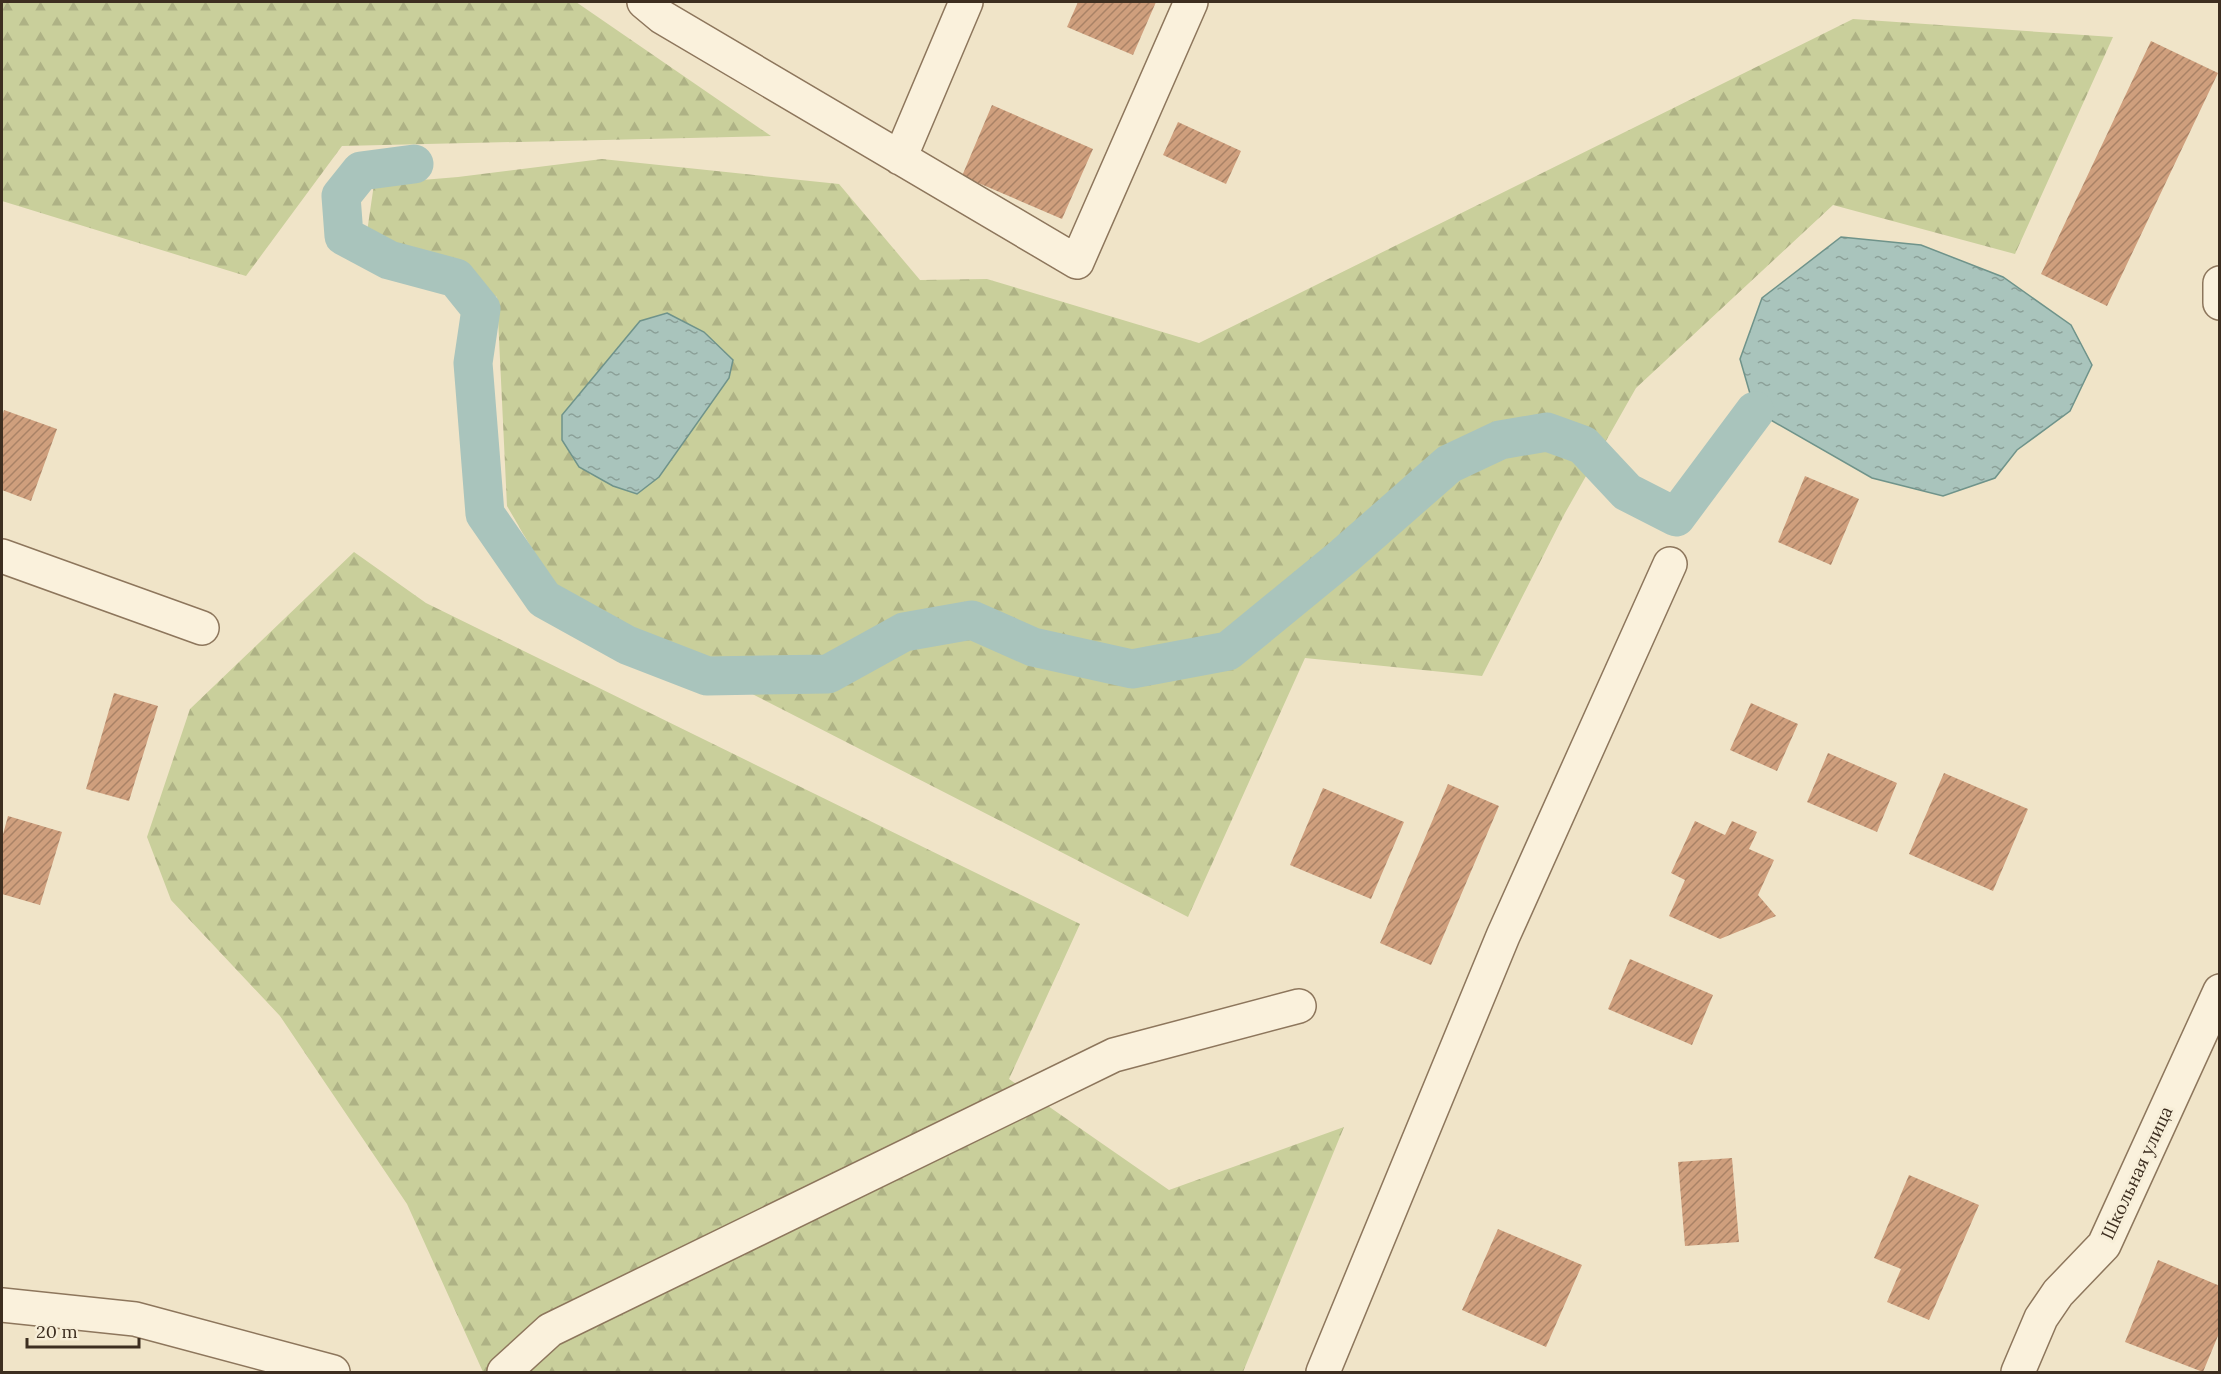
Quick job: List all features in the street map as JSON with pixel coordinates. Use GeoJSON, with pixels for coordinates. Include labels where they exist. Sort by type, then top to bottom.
{"type":"FeatureCollection","features":[{"type":"Feature","properties":{"kind":"street"},"geometry":{"type":"LineString","coordinates":[[900,158],[966,2]]}},
{"type":"Feature","properties":{"kind":"street"},"geometry":{"type":"LineString","coordinates":[[658,7],[900,158],[1077,262],[1191,2]]}},
{"type":"Feature","properties":{"kind":"street"},"geometry":{"type":"LineString","coordinates":[[2220,283],[2220,303]]}},
{"type":"Feature","properties":{"kind":"street"},"geometry":{"type":"LineString","coordinates":[[2,556],[202,628]]}},
{"type":"Feature","properties":{"kind":"street"},"geometry":{"type":"LineString","coordinates":[[1323,1372],[1503,936],[1670,564]]}},
{"type":"Feature","properties":{"kind":"street","name":"Школьная улица"},"geometry":{"type":"LineString","coordinates":[[2018,1372],[2041,1318],[2058,1293],[2104,1245],[2220,991]]}},
{"type":"Feature","properties":{"kind":"street"},"geometry":{"type":"LineString","coordinates":[[504,1372],[550,1330],[1114,1056],[1299,1006]]}},
{"type":"Feature","properties":{"kind":"street"},"geometry":{"type":"LineString","coordinates":[[2,1305],[135,1319],[333,1372]]}},
{"type":"Feature","properties":{"kind":"green space"},"geometry":{"type":"Polygon","coordinates":[[[2,2],[576,2],[771,136],[342,146],[246,276],[2,201],[2,2]]]}},
{"type":"Feature","properties":{"kind":"green space"},"geometry":{"type":"Polygon","coordinates":[[[1853,19],[2113,37],[2015,254],[1833,205],[1636,388],[1565,513],[1482,676],[1305,658],[1188,917],[559,595],[507,506],[497,297],[367,232],[374,184],[458,177],[602,159],[839,184],[920,280],[987,279],[1199,343],[1853,19]]]}},
{"type":"Feature","properties":{"kind":"green space"},"geometry":{"type":"Polygon","coordinates":[[[354,552],[426,603],[1080,924],[1009,1079],[1169,1190],[1344,1127],[1243,1372],[483,1372],[407,1204],[280,1016],[171,900],[147,837],[190,709],[354,552]]]}},
{"type":"Feature","properties":{"kind":"water"},"geometry":{"type":"Polygon","coordinates":[[[1841,237],[1921,245],[2003,277],[2071,325],[2092,365],[2070,411],[2017,450],[1995,478],[1943,496],[1872,478],[1755,411],[1740,359],[1762,298],[1841,237]]]}},
{"type":"Feature","properties":{"kind":"water"},"geometry":{"type":"Polygon","coordinates":[[[667,313],[704,332],[733,360],[729,378],[659,477],[637,494],[613,486],[579,467],[562,440],[562,415],[640,321],[667,313]]]}},
{"type":"Feature","properties":{"kind":"building"},"geometry":{"type":"Polygon","coordinates":[[[1078,2],[1156,2],[1133,55],[1067,27],[1078,2]]]}},
{"type":"Feature","properties":{"kind":"building"},"geometry":{"type":"Polygon","coordinates":[[[2151,41],[2218,73],[2107,306],[2041,274],[2151,41]]]}},
{"type":"Feature","properties":{"kind":"building"},"geometry":{"type":"Polygon","coordinates":[[[992,105],[1093,149],[1062,219],[962,176],[992,105]]]}},
{"type":"Feature","properties":{"kind":"building"},"geometry":{"type":"Polygon","coordinates":[[[1178,122],[1241,151],[1226,184],[1163,155],[1178,122]]]}},
{"type":"Feature","properties":{"kind":"building"},"geometry":{"type":"Polygon","coordinates":[[[4,410],[57,429],[31,501],[2,490],[2,417],[4,410]]]}},
{"type":"Feature","properties":{"kind":"building"},"geometry":{"type":"Polygon","coordinates":[[[1805,476],[1859,499],[1831,565],[1778,542],[1805,476]]]}},
{"type":"Feature","properties":{"kind":"building"},"geometry":{"type":"Polygon","coordinates":[[[114,693],[158,706],[129,801],[86,789],[114,693]]]}},
{"type":"Feature","properties":{"kind":"building"},"geometry":{"type":"Polygon","coordinates":[[[1751,703],[1798,724],[1777,771],[1730,750],[1751,703]]]}},
{"type":"Feature","properties":{"kind":"building"},"geometry":{"type":"Polygon","coordinates":[[[1828,753],[1897,783],[1877,832],[1807,802],[1828,753]]]}},
{"type":"Feature","properties":{"kind":"building"},"geometry":{"type":"Polygon","coordinates":[[[1944,773],[2028,809],[1993,891],[1909,854],[1944,773]]]}},
{"type":"Feature","properties":{"kind":"building"},"geometry":{"type":"Polygon","coordinates":[[[1448,784],[1499,806],[1431,965],[1380,943],[1448,784]]]}},
{"type":"Feature","properties":{"kind":"building"},"geometry":{"type":"Polygon","coordinates":[[[1323,788],[1404,822],[1371,899],[1290,865],[1323,788]]]}},
{"type":"Feature","properties":{"kind":"building"},"geometry":{"type":"Polygon","coordinates":[[[8,816],[62,832],[40,905],[2,894],[2,838],[8,816]]]}},
{"type":"Feature","properties":{"kind":"building"},"geometry":{"type":"Polygon","coordinates":[[[1695,821],[1725,835],[1732,821],[1757,832],[1749,849],[1774,860],[1758,895],[1776,916],[1720,939],[1669,916],[1685,880],[1671,873],[1695,821]]]}},
{"type":"Feature","properties":{"kind":"building"},"geometry":{"type":"Polygon","coordinates":[[[1630,959],[1713,995],[1692,1045],[1608,1009],[1630,959]]]}},
{"type":"Feature","properties":{"kind":"building"},"geometry":{"type":"Polygon","coordinates":[[[1732,1158],[1739,1242],[1685,1246],[1678,1162],[1732,1158]]]}},
{"type":"Feature","properties":{"kind":"building"},"geometry":{"type":"Polygon","coordinates":[[[1909,1175],[1979,1205],[1929,1320],[1887,1302],[1901,1269],[1874,1258],[1909,1175]]]}},
{"type":"Feature","properties":{"kind":"building"},"geometry":{"type":"Polygon","coordinates":[[[1498,1229],[1582,1265],[1546,1347],[1462,1310],[1498,1229]]]}},
{"type":"Feature","properties":{"kind":"building"},"geometry":{"type":"Polygon","coordinates":[[[2158,1260],[2220,1286],[2220,1331],[2203,1372],[2125,1342],[2158,1260]]]}},
{"type":"Feature","properties":{"kind":"waterway"},"geometry":{"type":"LineString","coordinates":[[414,164],[361,171],[341,196],[344,236],[389,260],[456,278],[481,309],[473,363],[485,514],[544,599],[627,645],[707,676],[828,674],[904,632],[972,620],[1033,647],[1132,669],[1228,651],[1344,556],[1449,464],[1500,440],[1547,432],[1583,445],[1627,492],[1676,517],[1755,411]]}}]}
